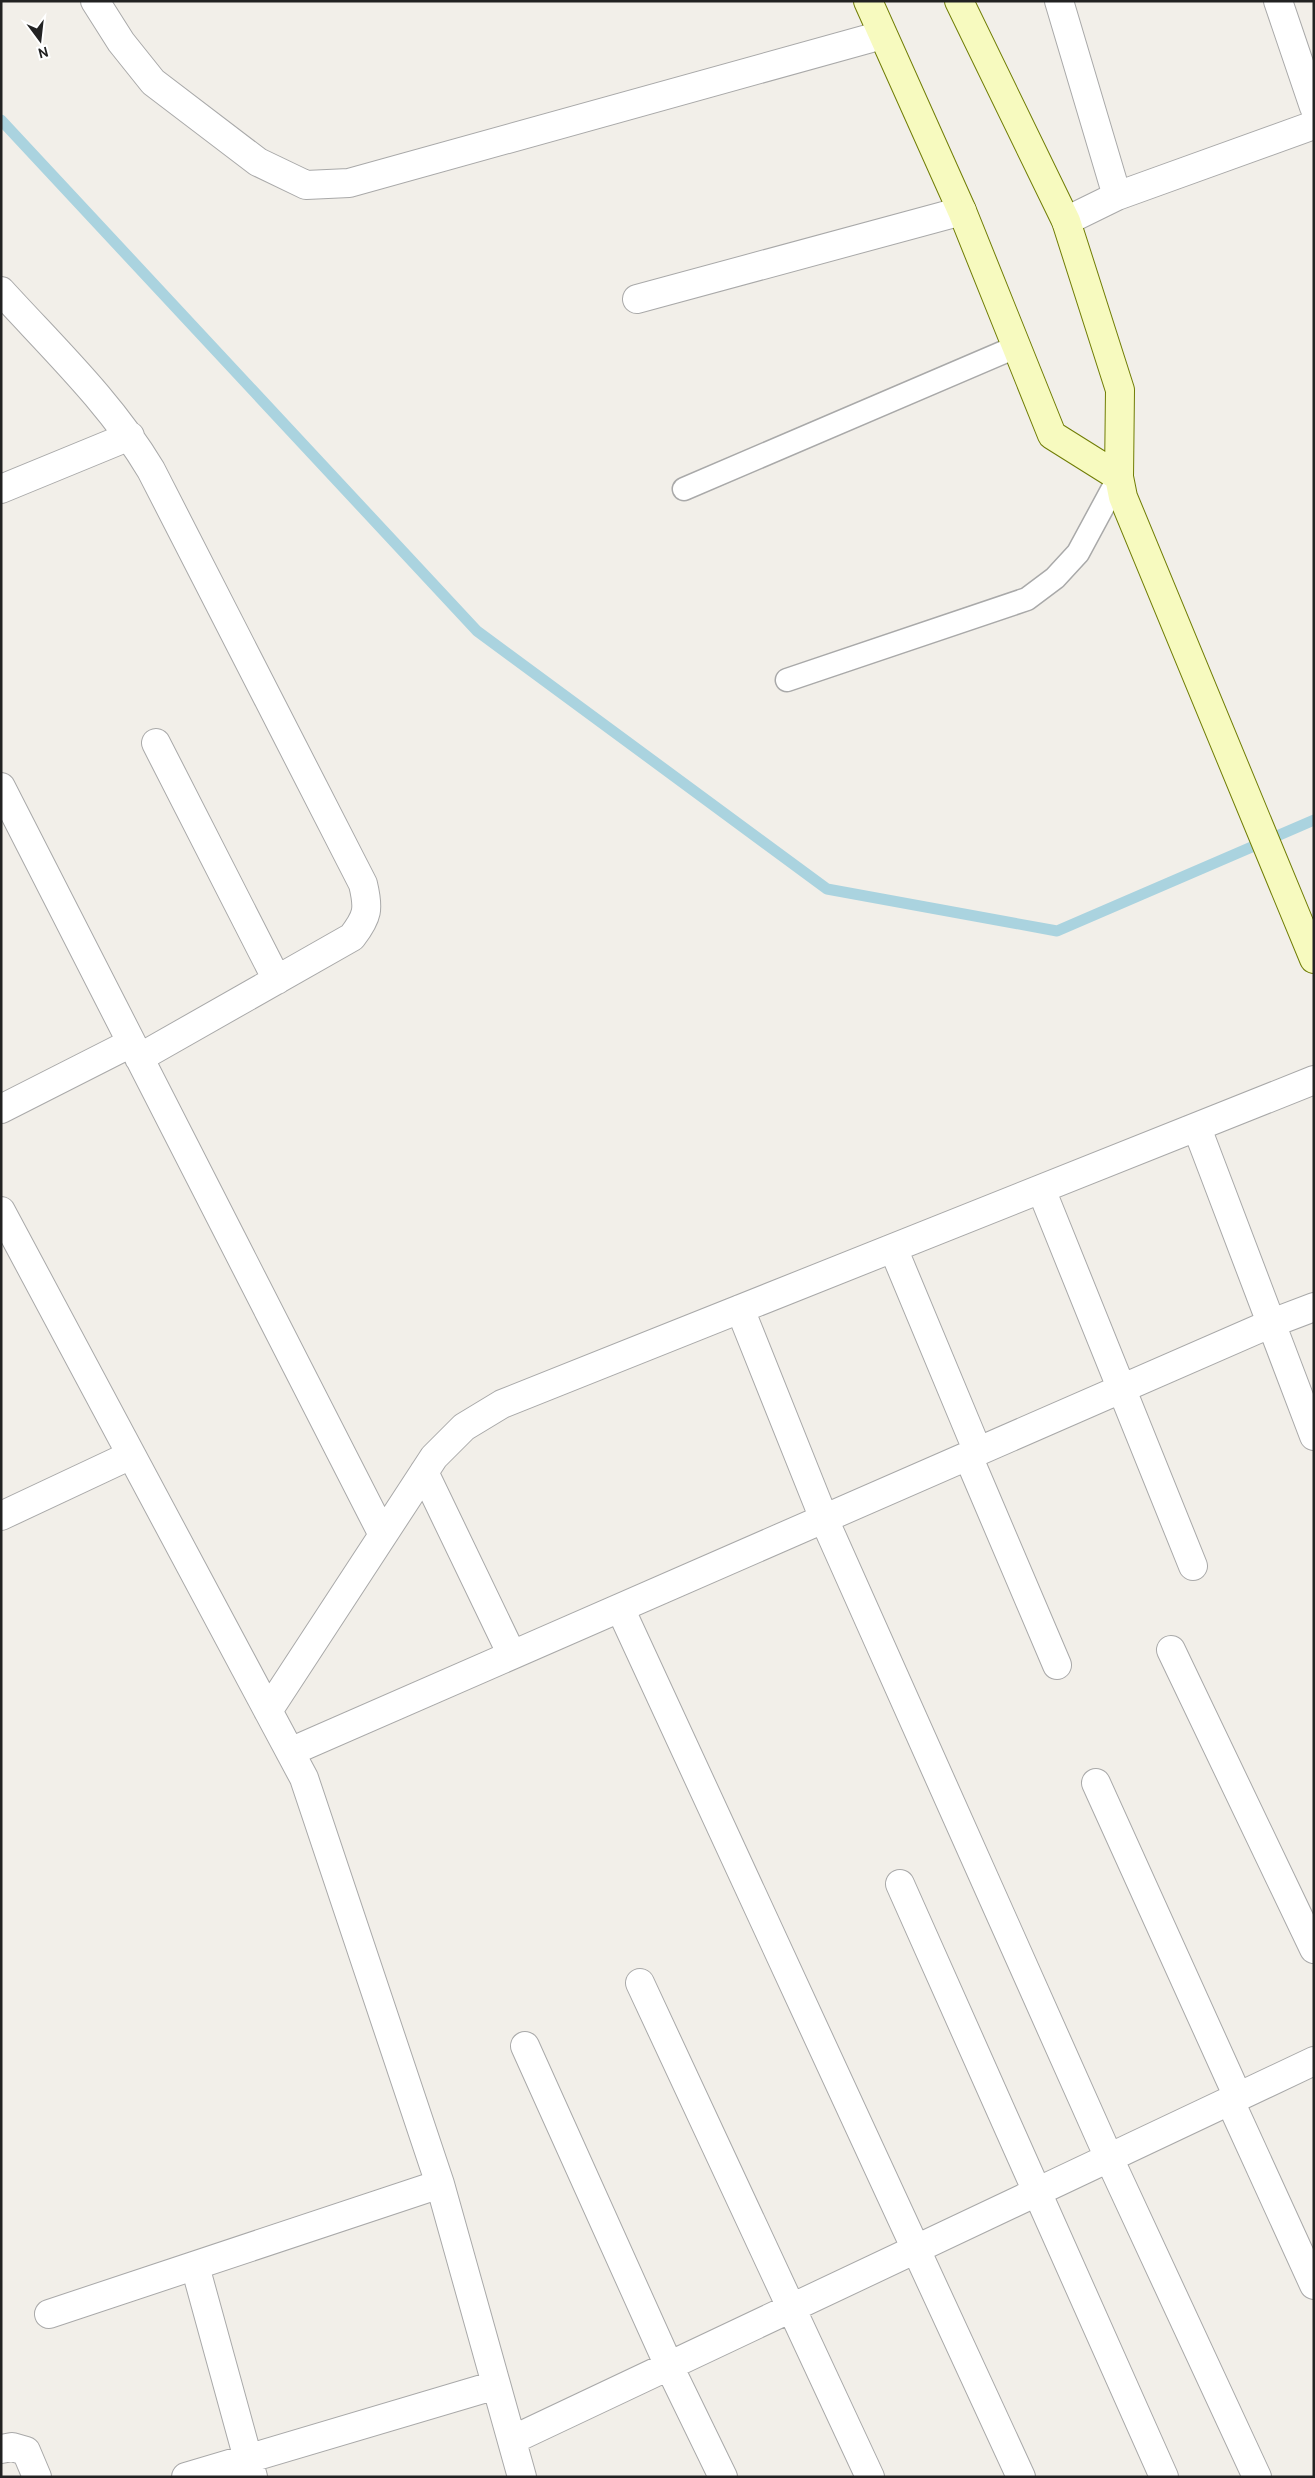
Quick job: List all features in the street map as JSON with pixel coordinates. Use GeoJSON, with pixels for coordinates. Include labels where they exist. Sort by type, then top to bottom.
{"type":"FeatureCollection","features":[{"type":"Feature","properties":{"kind":"main road"},"geometry":{"type":"LineString","coordinates":[[868,1],[962,211],[1018,346],[1052,435],[1121,487]]}},
{"type":"Feature","properties":{"kind":"main road"},"geometry":{"type":"LineString","coordinates":[[960,1],[1066,221],[1120,390],[1121,487],[1314,959]]}},
{"type":"Feature","properties":{"kind":"street"},"geometry":{"type":"LineString","coordinates":[[96,1],[121,42],[153,82],[258,162],[306,185],[349,183],[882,35]]}},
{"type":"Feature","properties":{"kind":"street"},"geometry":{"type":"LineString","coordinates":[[1059,1],[1117,196]]}},
{"type":"Feature","properties":{"kind":"street"},"geometry":{"type":"LineString","coordinates":[[1278,1],[1314,107]]}},
{"type":"Feature","properties":{"kind":"street"},"geometry":{"type":"LineString","coordinates":[[1066,221],[1117,196],[1314,124]]}},
{"type":"Feature","properties":{"kind":"street"},"geometry":{"type":"LineString","coordinates":[[637,299],[962,211]]}},
{"type":"Feature","properties":{"kind":"street"},"geometry":{"type":"LineString","coordinates":[[1,291],[130,436],[151,470],[363,884],[368,904],[362,924],[352,937],[277,980],[135,1050],[1,1109]]}},
{"type":"Feature","properties":{"kind":"street"},"geometry":{"type":"LineString","coordinates":[[1,488],[130,436]]}},
{"type":"Feature","properties":{"kind":"street"},"geometry":{"type":"LineString","coordinates":[[156,742],[277,980]]}},
{"type":"Feature","properties":{"kind":"street"},"geometry":{"type":"LineString","coordinates":[[1,787],[383,1535]]}},
{"type":"Feature","properties":{"kind":"street"},"geometry":{"type":"LineString","coordinates":[[268,1711],[434,1457],[464,1428],[502,1404],[1314,1080]]}},
{"type":"Feature","properties":{"kind":"street"},"geometry":{"type":"LineString","coordinates":[[1196,1128],[1314,1436]]}},
{"type":"Feature","properties":{"kind":"street"},"geometry":{"type":"LineString","coordinates":[[1041,1189],[1193,1566]]}},
{"type":"Feature","properties":{"kind":"street"},"geometry":{"type":"LineString","coordinates":[[1,1211],[304,1778],[440,2184],[522,2477]]}},
{"type":"Feature","properties":{"kind":"street"},"geometry":{"type":"LineString","coordinates":[[893,1248],[1058,1665]]}},
{"type":"Feature","properties":{"kind":"street"},"geometry":{"type":"LineString","coordinates":[[290,1752],[824,1518],[1314,1307]]}},
{"type":"Feature","properties":{"kind":"street"},"geometry":{"type":"LineString","coordinates":[[740,1309],[824,1518],[1110,2158],[1257,2477]]}},
{"type":"Feature","properties":{"kind":"street"},"geometry":{"type":"LineString","coordinates":[[1,1516],[131,1455]]}},
{"type":"Feature","properties":{"kind":"street"},"geometry":{"type":"LineString","coordinates":[[424,1472],[512,1655]]}},
{"type":"Feature","properties":{"kind":"street"},"geometry":{"type":"LineString","coordinates":[[620,1608],[917,2248],[1021,2477]]}},
{"type":"Feature","properties":{"kind":"street"},"geometry":{"type":"LineString","coordinates":[[1171,1650],[1314,1949]]}},
{"type":"Feature","properties":{"kind":"street"},"geometry":{"type":"LineString","coordinates":[[1096,1783],[1314,2285]]}},
{"type":"Feature","properties":{"kind":"street"},"geometry":{"type":"LineString","coordinates":[[900,1884],[1164,2477]]}},
{"type":"Feature","properties":{"kind":"street"},"geometry":{"type":"LineString","coordinates":[[640,1983],[793,2307],[870,2477]]}},
{"type":"Feature","properties":{"kind":"street"},"geometry":{"type":"LineString","coordinates":[[525,2046],[670,2366],[723,2477]]}},
{"type":"Feature","properties":{"kind":"street"},"geometry":{"type":"LineString","coordinates":[[512,2440],[1314,2061]]}},
{"type":"Feature","properties":{"kind":"street"},"geometry":{"type":"LineString","coordinates":[[50,2314],[440,2184]]}},
{"type":"Feature","properties":{"kind":"street"},"geometry":{"type":"LineString","coordinates":[[195,2266],[251,2467]]}},
{"type":"Feature","properties":{"kind":"street"},"geometry":{"type":"LineString","coordinates":[[186,2477],[251,2467],[496,2385]]}},
{"type":"Feature","properties":{"kind":"street"},"geometry":{"type":"LineString","coordinates":[[1,2449],[12,2447],[26,2451],[38,2477]]}},
{"type":"Feature","properties":{"kind":"lane"},"geometry":{"type":"LineString","coordinates":[[684,489],[1018,346]]}},
{"type":"Feature","properties":{"kind":"lane"},"geometry":{"type":"LineString","coordinates":[[787,680],[1027,599],[1056,578],[1078,553],[1121,487]]}},
{"type":"Feature","properties":{"kind":"waterway"},"geometry":{"type":"LineString","coordinates":[[1,120],[477,631],[827,889],[1057,931],[1314,820]]}}]}
